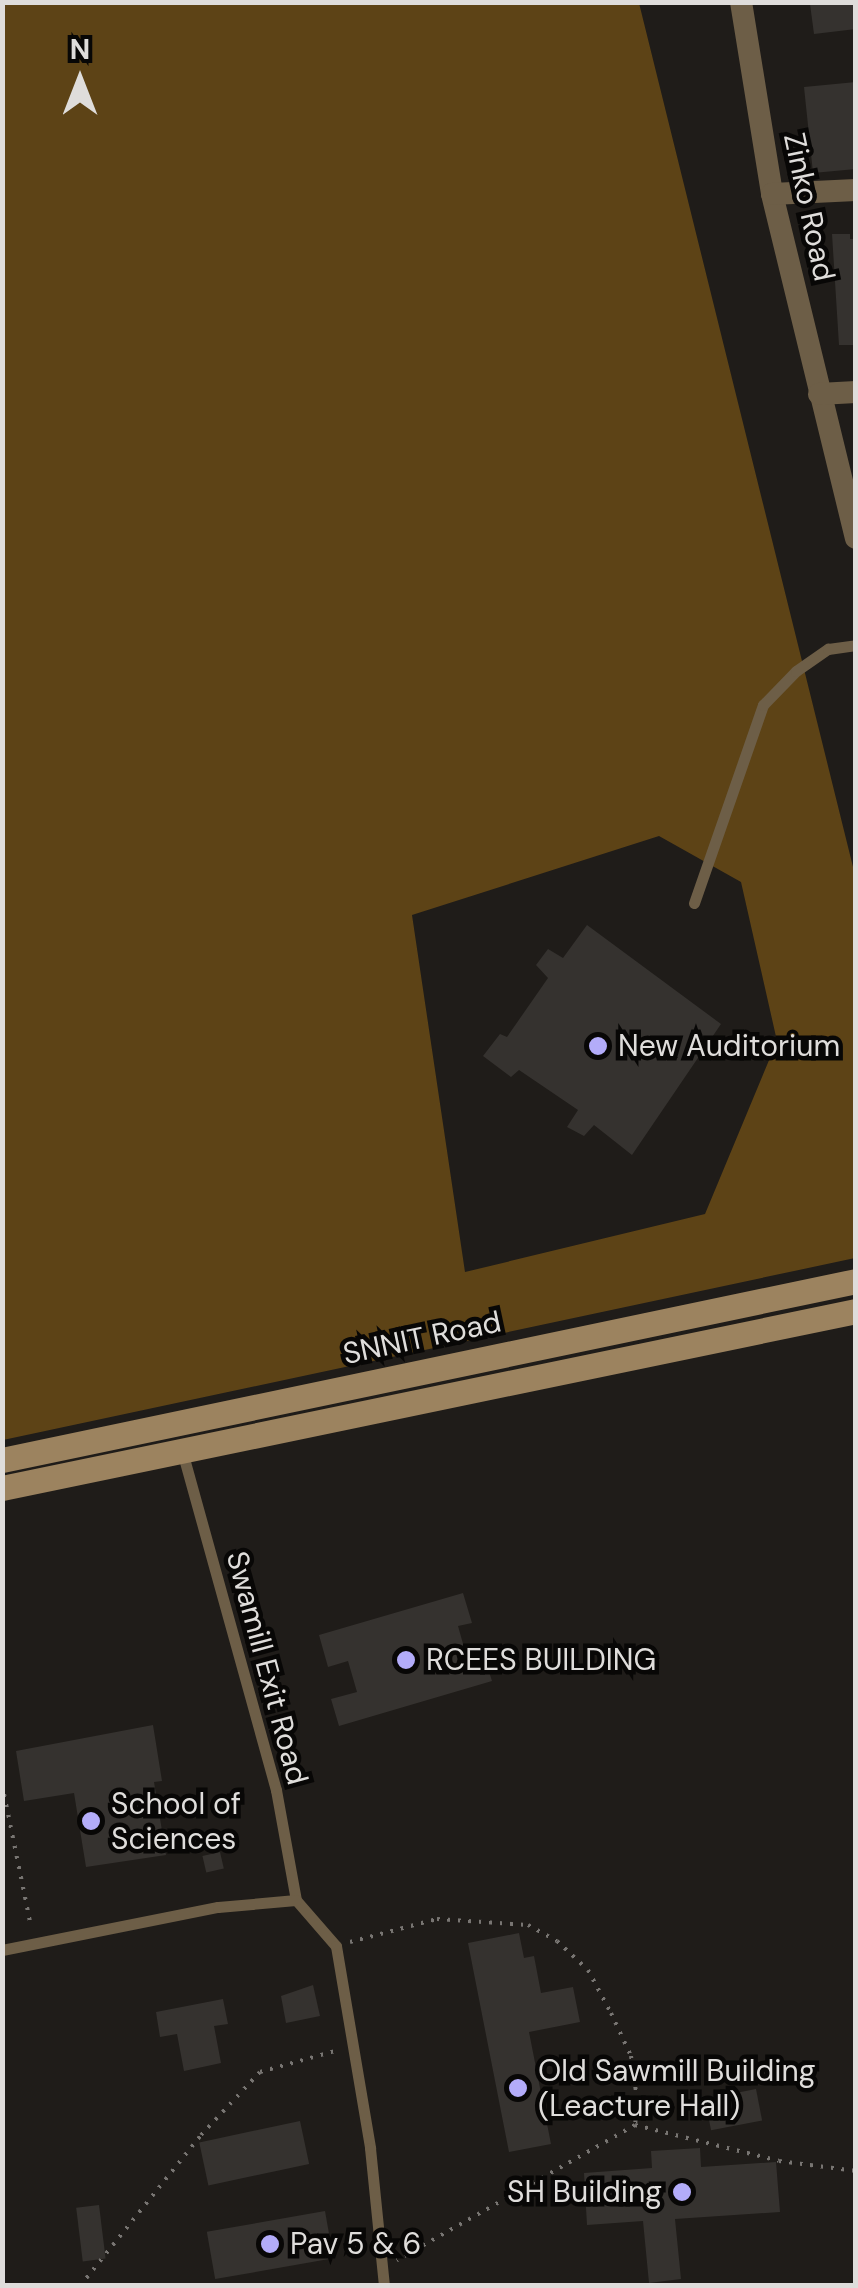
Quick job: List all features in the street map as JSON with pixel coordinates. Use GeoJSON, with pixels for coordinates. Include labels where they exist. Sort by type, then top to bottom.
{"type":"FeatureCollection","features":[{"type":"Feature","properties":{"kind":"street","name":"Zinko Road"},"geometry":{"type":"LineString","coordinates":[[741,2],[772,194],[856,538]]}},
{"type":"Feature","properties":{"kind":"street"},"geometry":{"type":"LineString","coordinates":[[772,194],[856,190]]}},
{"type":"Feature","properties":{"kind":"street"},"geometry":{"type":"LineString","coordinates":[[819,394],[856,392]]}},
{"type":"Feature","properties":{"kind":"street","name":"SNNIT Road"},"geometry":{"type":"LineString","coordinates":[[2,1460],[856,1282]]}},
{"type":"Feature","properties":{"kind":"street","name":"SNNIT Road"},"geometry":{"type":"LineString","coordinates":[[2,1488],[856,1311]]}},
{"type":"Feature","properties":{"kind":"street"},"geometry":{"type":"LineString","coordinates":[[116,1436],[124,1463]]}},
{"type":"Feature","properties":{"kind":"street"},"geometry":{"type":"LineString","coordinates":[[76,1444],[82,1472]]}},
{"type":"Feature","properties":{"kind":"lane"},"geometry":{"type":"LineString","coordinates":[[694,903],[764,705],[796,672],[828,649],[856,645]]}},
{"type":"Feature","properties":{"kind":"lane","name":"Swamill Exit Road"},"geometry":{"type":"LineString","coordinates":[[182,1450],[276,1790],[296,1900]]}},
{"type":"Feature","properties":{"kind":"lane"},"geometry":{"type":"LineString","coordinates":[[2,1950],[33,1940],[218,1906],[296,1900],[336,1946],[354,2046],[385,2267],[384,2286]]}},
{"type":"Feature","properties":{"kind":"path"},"geometry":{"type":"LineString","coordinates":[[2,1784],[33,1940]]}},
{"type":"Feature","properties":{"kind":"path"},"geometry":{"type":"LineString","coordinates":[[336,1946],[437,1919],[528,1925],[558,1941],[588,1970],[631,2056],[637,2098],[634,2125]]}},
{"type":"Feature","properties":{"kind":"path"},"geometry":{"type":"LineString","coordinates":[[80,2286],[201,2135],[260,2072],[354,2046]]}},
{"type":"Feature","properties":{"kind":"path"},"geometry":{"type":"LineString","coordinates":[[385,2267],[634,2125],[779,2161],[856,2171]]}},
{"type":"Feature","properties":{"kind":"shaded area"},"geometry":{"type":"Polygon","coordinates":[[[2,3],[639,3],[855,875],[855,1258],[3,1440],[2,3]],[[659,836],[412,915],[465,1272],[705,1214],[777,1041],[741,882],[659,836]]]}},
{"type":"Feature","properties":{"kind":"building"},"geometry":{"type":"Polygon","coordinates":[[[856,2],[856,29],[814,34],[810,4],[856,2]]]}},
{"type":"Feature","properties":{"kind":"building"},"geometry":{"type":"Polygon","coordinates":[[[856,82],[856,169],[813,173],[804,87],[856,82]]]}},
{"type":"Feature","properties":{"kind":"building"},"geometry":{"type":"Polygon","coordinates":[[[832,234],[850,234],[850,239],[856,239],[856,345],[839,345],[832,234]]]}},
{"type":"Feature","properties":{"kind":"building","name":"New Auditorium"},"geometry":{"type":"Polygon","coordinates":[[[587,925],[721,1024],[632,1155],[594,1125],[584,1136],[567,1127],[578,1110],[519,1070],[511,1077],[483,1056],[500,1034],[507,1037],[548,978],[536,965],[548,949],[563,958],[587,925]]]}},
{"type":"Feature","properties":{"kind":"building","name":"RCEES BUILDING"},"geometry":{"type":"Polygon","coordinates":[[[463,1593],[472,1623],[458,1626],[467,1658],[483,1653],[492,1681],[339,1726],[331,1699],[357,1692],[348,1661],[328,1667],[319,1635],[463,1593]]]}},
{"type":"Feature","properties":{"kind":"building"},"geometry":{"type":"Polygon","coordinates":[[[153,1725],[162,1781],[154,1782],[166,1855],[86,1867],[74,1793],[24,1801],[16,1751],[153,1725]]]}},
{"type":"Feature","properties":{"kind":"building"},"geometry":{"type":"Polygon","coordinates":[[[220,1852],[224,1869],[206,1873],[202,1856],[220,1852]]]}},
{"type":"Feature","properties":{"kind":"building","name":"Old Sawmill Building (Leacture Hall)"},"geometry":{"type":"Polygon","coordinates":[[[519,1933],[524,1958],[534,1956],[541,1993],[573,1987],[580,2022],[529,2032],[551,2144],[509,2152],[468,1943],[519,1933]]]}},
{"type":"Feature","properties":{"kind":"building"},"geometry":{"type":"Polygon","coordinates":[[[313,1985],[320,2016],[286,2023],[281,1996],[313,1985]]]}},
{"type":"Feature","properties":{"kind":"building"},"geometry":{"type":"Polygon","coordinates":[[[223,1999],[228,2024],[214,2026],[221,2063],[184,2071],[177,2034],[160,2037],[156,2012],[223,1999]]]}},
{"type":"Feature","properties":{"kind":"building"},"geometry":{"type":"Polygon","coordinates":[[[756,2089],[762,2120],[711,2130],[705,2099],[756,2089]]]}},
{"type":"Feature","properties":{"kind":"building"},"geometry":{"type":"Polygon","coordinates":[[[300,2121],[309,2164],[208,2185],[199,2142],[300,2121]]]}},
{"type":"Feature","properties":{"kind":"building","name":"SH Building"},"geometry":{"type":"Polygon","coordinates":[[[700,2148],[701,2167],[776,2162],[780,2212],[675,2219],[681,2279],[649,2283],[643,2221],[587,2225],[584,2173],[652,2168],[651,2151],[700,2148]]]}},
{"type":"Feature","properties":{"kind":"building"},"geometry":{"type":"Polygon","coordinates":[[[99,2205],[106,2259],[83,2261],[76,2208],[99,2205]]]}},
{"type":"Feature","properties":{"kind":"building","name":"Pav 5 & 6"},"geometry":{"type":"Polygon","coordinates":[[[325,2211],[333,2258],[215,2279],[207,2232],[325,2211]]]}},
{"type":"Feature","properties":{"kind":"place","name":"New Auditorium"},"geometry":{"type":"Point","coordinates":[598,1046]}},
{"type":"Feature","properties":{"kind":"place","name":"RCEES BUILDING"},"geometry":{"type":"Point","coordinates":[406,1660]}},
{"type":"Feature","properties":{"kind":"place","name":"School of Sciences"},"geometry":{"type":"Point","coordinates":[91,1821]}},
{"type":"Feature","properties":{"kind":"place","name":"Old Sawmill Building (Leacture Hall)"},"geometry":{"type":"Point","coordinates":[518,2088]}},
{"type":"Feature","properties":{"kind":"place","name":"SH Building"},"geometry":{"type":"Point","coordinates":[682,2192]}},
{"type":"Feature","properties":{"kind":"place","name":"Pav 5 & 6"},"geometry":{"type":"Point","coordinates":[270,2244]}}]}
